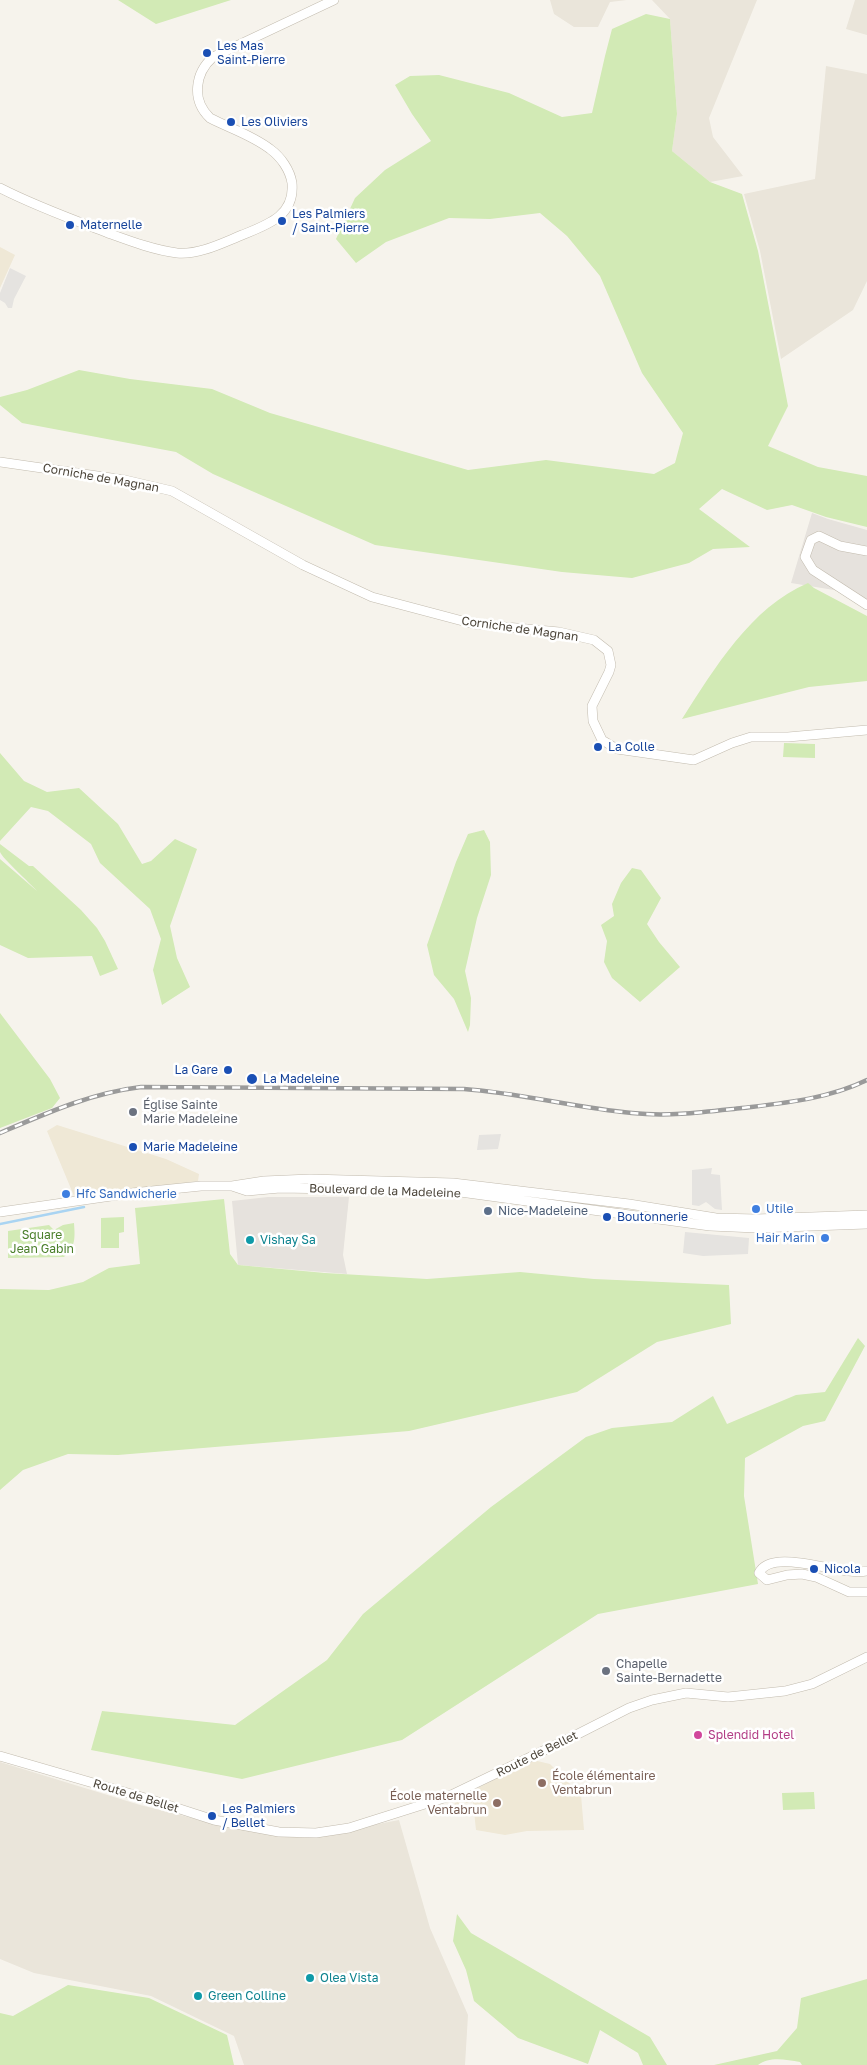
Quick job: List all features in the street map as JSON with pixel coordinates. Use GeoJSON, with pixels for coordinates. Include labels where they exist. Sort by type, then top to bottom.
{"type":"FeatureCollection","features":[{"type":"Feature","properties":{"kind":"street"},"geometry":{"type":"LineString","coordinates":[[0,188],[35,205],[101,230],[132,241],[177,253],[203,250],[268,224],[286,210],[291,200],[291,178],[286,167],[269,148],[210,118],[204,112],[197,90],[199,79],[202,70],[214,57],[334,0]]}},
{"type":"Feature","properties":{"kind":"street","name":"Corniche de Magnan"},"geometry":{"type":"LineString","coordinates":[[0,462],[115,479],[172,492],[303,565],[372,597],[474,624],[559,632],[594,640],[608,651],[611,665],[592,706],[593,721],[602,740],[617,749],[694,760],[751,736],[788,737],[867,730]]}},
{"type":"Feature","properties":{"kind":"street"},"geometry":{"type":"LineString","coordinates":[[867,551],[840,546],[823,537],[813,538],[805,553],[808,565],[826,580],[867,605]]}},
{"type":"Feature","properties":{"kind":"street","name":"Boulevard de la Madeleine"},"geometry":{"type":"LineString","coordinates":[[0,1212],[132,1193],[202,1186],[232,1186],[281,1179],[427,1181],[509,1189],[716,1218],[756,1219],[867,1215]]}},
{"type":"Feature","properties":{"kind":"street","name":"Boulevard de la Madeleine"},"geometry":{"type":"LineString","coordinates":[[232,1186],[247,1191],[280,1188],[453,1191],[710,1226],[756,1228],[867,1224]]}},
{"type":"Feature","properties":{"kind":"street"},"geometry":{"type":"LineString","coordinates":[[867,1570],[838,1571],[795,1561],[770,1564],[765,1566],[759,1573],[760,1576],[767,1580],[787,1575],[802,1574],[816,1577],[849,1592],[867,1592]]}},
{"type":"Feature","properties":{"kind":"street","name":"Route de Bellet"},"geometry":{"type":"LineString","coordinates":[[0,1756],[214,1820],[269,1831],[296,1834],[316,1832],[349,1828],[447,1797],[629,1708],[652,1700],[686,1693],[728,1697],[784,1691],[812,1684],[867,1657]]}},
{"type":"Feature","properties":{"kind":"shaded area"},"geometry":{"type":"Polygon","coordinates":[[[550,0],[627,0],[610,2],[598,27],[574,27],[554,14],[550,0]]]}},
{"type":"Feature","properties":{"kind":"shaded area"},"geometry":{"type":"Polygon","coordinates":[[[652,0],[757,0],[709,118],[713,137],[743,176],[710,182],[672,151],[677,114],[670,19],[652,0]]]}},
{"type":"Feature","properties":{"kind":"shaded area"},"geometry":{"type":"Polygon","coordinates":[[[855,0],[867,0],[867,35],[846,29],[855,0]]]}},
{"type":"Feature","properties":{"kind":"shaded area"},"geometry":{"type":"Polygon","coordinates":[[[826,66],[867,74],[867,281],[853,310],[781,359],[760,251],[744,194],[815,179],[826,66]]]}},
{"type":"Feature","properties":{"kind":"shaded area"},"geometry":{"type":"Polygon","coordinates":[[[0,247],[15,255],[0,288],[0,247]]]}},
{"type":"Feature","properties":{"kind":"shaded area"},"geometry":{"type":"Polygon","coordinates":[[[10,268],[26,276],[14,299],[12,308],[8,308],[0,300],[0,293],[10,268]]]}},
{"type":"Feature","properties":{"kind":"shaded area"},"geometry":{"type":"Polygon","coordinates":[[[812,513],[867,530],[867,601],[834,590],[791,583],[812,513]]]}},
{"type":"Feature","properties":{"kind":"shaded area"},"geometry":{"type":"Polygon","coordinates":[[[57,1125],[166,1159],[199,1174],[198,1181],[138,1190],[74,1196],[47,1131],[57,1125]]]}},
{"type":"Feature","properties":{"kind":"shaded area"},"geometry":{"type":"Polygon","coordinates":[[[501,1134],[498,1149],[477,1150],[479,1135],[501,1134]]]}},
{"type":"Feature","properties":{"kind":"shaded area"},"geometry":{"type":"Polygon","coordinates":[[[712,1168],[711,1174],[720,1175],[722,1210],[715,1209],[706,1202],[699,1206],[692,1205],[692,1170],[712,1168]]]}},
{"type":"Feature","properties":{"kind":"shaded area","name":"Vishay Sa"},"geometry":{"type":"Polygon","coordinates":[[[268,1197],[349,1197],[343,1255],[347,1274],[238,1265],[232,1201],[268,1197]]]}},
{"type":"Feature","properties":{"kind":"shaded area"},"geometry":{"type":"Polygon","coordinates":[[[685,1232],[749,1238],[748,1254],[703,1256],[683,1253],[685,1232]]]}},
{"type":"Feature","properties":{"kind":"shaded area"},"geometry":{"type":"Polygon","coordinates":[[[533,1760],[550,1764],[581,1795],[584,1830],[527,1831],[505,1835],[476,1830],[473,1802],[455,1805],[454,1800],[533,1760]]]}},
{"type":"Feature","properties":{"kind":"shaded area"},"geometry":{"type":"Polygon","coordinates":[[[0,1762],[140,1805],[216,1824],[269,1834],[305,1838],[399,1820],[430,1928],[468,2015],[465,2065],[244,2065],[234,2036],[151,1996],[34,1973],[0,1959],[0,1762]]]}},
{"type":"Feature","properties":{"kind":"green space"},"geometry":{"type":"Polygon","coordinates":[[[118,0],[231,0],[156,24],[118,0]]]}},
{"type":"Feature","properties":{"kind":"green space"},"geometry":{"type":"Polygon","coordinates":[[[646,14],[670,19],[677,114],[672,151],[710,182],[742,194],[758,251],[788,406],[768,446],[818,467],[867,476],[867,527],[826,517],[792,505],[767,510],[722,489],[699,509],[750,547],[713,549],[689,563],[632,578],[562,572],[375,545],[213,474],[176,452],[22,423],[0,405],[0,397],[27,390],[79,370],[130,379],[212,389],[270,413],[468,470],[546,460],[654,474],[675,463],[683,433],[642,373],[600,276],[567,236],[540,213],[490,219],[449,218],[386,242],[356,263],[336,239],[355,198],[385,170],[431,141],[395,85],[410,76],[439,75],[509,93],[562,117],[592,113],[612,29],[646,14]]]}},
{"type":"Feature","properties":{"kind":"green space"},"geometry":{"type":"Polygon","coordinates":[[[808,583],[867,616],[867,681],[809,687],[682,719],[721,660],[752,623],[769,607],[808,583]]]}},
{"type":"Feature","properties":{"kind":"green space"},"geometry":{"type":"Polygon","coordinates":[[[784,743],[815,744],[815,758],[783,757],[784,743]]]}},
{"type":"Feature","properties":{"kind":"green space"},"geometry":{"type":"Polygon","coordinates":[[[0,753],[24,781],[47,792],[79,788],[118,824],[142,864],[151,861],[175,839],[197,849],[170,926],[177,958],[190,987],[162,1005],[153,970],[161,939],[150,909],[100,863],[91,844],[48,811],[31,807],[0,841],[0,753]]]}},
{"type":"Feature","properties":{"kind":"green space"},"geometry":{"type":"Polygon","coordinates":[[[484,830],[490,842],[491,875],[477,918],[465,971],[471,998],[468,1032],[454,999],[434,975],[427,945],[456,862],[468,834],[484,830]]]}},
{"type":"Feature","properties":{"kind":"green space"},"geometry":{"type":"Polygon","coordinates":[[[0,844],[29,866],[33,866],[81,910],[97,928],[118,969],[100,976],[92,956],[28,958],[0,945],[0,859],[37,891],[2,855],[0,844]]]}},
{"type":"Feature","properties":{"kind":"green space"},"geometry":{"type":"Polygon","coordinates":[[[632,868],[641,870],[661,898],[647,924],[680,967],[640,1002],[612,978],[604,962],[607,941],[601,925],[614,916],[612,904],[621,883],[632,868]]]}},
{"type":"Feature","properties":{"kind":"green space"},"geometry":{"type":"Polygon","coordinates":[[[0,1013],[50,1079],[60,1098],[52,1108],[0,1128],[0,1013]]]}},
{"type":"Feature","properties":{"kind":"green space"},"geometry":{"type":"Polygon","coordinates":[[[224,1199],[230,1254],[238,1265],[325,1273],[427,1279],[520,1272],[594,1279],[729,1285],[731,1324],[657,1342],[577,1392],[409,1431],[118,1455],[68,1454],[23,1470],[0,1490],[0,1289],[49,1290],[83,1282],[109,1268],[140,1264],[135,1208],[224,1199]]]}},
{"type":"Feature","properties":{"kind":"green space"},"geometry":{"type":"Polygon","coordinates":[[[124,1217],[124,1232],[119,1233],[119,1248],[101,1248],[101,1218],[124,1217]]]}},
{"type":"Feature","properties":{"kind":"green space","name":"Square Jean Gabin"},"geometry":{"type":"Polygon","coordinates":[[[74,1223],[73,1246],[64,1257],[8,1258],[8,1231],[49,1225],[54,1230],[63,1225],[74,1223]]]}},
{"type":"Feature","properties":{"kind":"green space"},"geometry":{"type":"Polygon","coordinates":[[[858,1338],[865,1346],[825,1421],[803,1426],[745,1458],[744,1496],[758,1584],[598,1614],[402,1740],[242,1779],[91,1750],[102,1711],[235,1725],[327,1660],[363,1614],[491,1507],[586,1437],[612,1428],[672,1422],[713,1396],[727,1424],[796,1395],[825,1392],[858,1338]]]}},
{"type":"Feature","properties":{"kind":"green space"},"geometry":{"type":"Polygon","coordinates":[[[814,1792],[815,1809],[783,1810],[782,1793],[814,1792]]]}},
{"type":"Feature","properties":{"kind":"green space"},"geometry":{"type":"Polygon","coordinates":[[[457,1914],[471,1933],[650,2037],[667,2065],[643,2065],[638,2053],[600,2030],[588,2064],[518,2038],[474,2001],[466,1970],[453,1941],[457,1914]]]}},
{"type":"Feature","properties":{"kind":"green space"},"geometry":{"type":"Polygon","coordinates":[[[867,1979],[867,2065],[802,2065],[800,2062],[778,2059],[768,2060],[758,2065],[714,2065],[777,2051],[797,2028],[801,1998],[867,1979]]]}},
{"type":"Feature","properties":{"kind":"green space"},"geometry":{"type":"Polygon","coordinates":[[[68,1985],[149,1998],[227,2035],[234,2065],[0,2065],[0,2013],[13,2016],[68,1985]]]}},
{"type":"Feature","properties":{"kind":"waterway"},"geometry":{"type":"LineString","coordinates":[[0,1224],[84,1207]]}},
{"type":"Feature","properties":{"kind":"railway"},"geometry":{"type":"LineString","coordinates":[[0,1133],[52,1111],[87,1099],[141,1087],[464,1089],[611,1111],[673,1114],[790,1102],[837,1092],[867,1080]]}},
{"type":"Feature","properties":{"kind":"place","name":"Les Mas Saint-Pierre"},"geometry":{"type":"Point","coordinates":[207,53]}},
{"type":"Feature","properties":{"kind":"place","name":"Les Oliviers"},"geometry":{"type":"Point","coordinates":[231,122]}},
{"type":"Feature","properties":{"kind":"place","name":"Les Palmiers / Saint-Pierre"},"geometry":{"type":"Point","coordinates":[282,221]}},
{"type":"Feature","properties":{"kind":"place","name":"Maternelle"},"geometry":{"type":"Point","coordinates":[70,225]}},
{"type":"Feature","properties":{"kind":"place","name":"La Colle"},"geometry":{"type":"Point","coordinates":[598,747]}},
{"type":"Feature","properties":{"kind":"place","name":"La Gare"},"geometry":{"type":"Point","coordinates":[228,1070]}},
{"type":"Feature","properties":{"kind":"place","name":"La Madeleine"},"geometry":{"type":"Point","coordinates":[252,1079]}},
{"type":"Feature","properties":{"kind":"place","name":"Église Sainte Marie Madeleine"},"geometry":{"type":"Point","coordinates":[133,1112]}},
{"type":"Feature","properties":{"kind":"place","name":"Marie Madeleine"},"geometry":{"type":"Point","coordinates":[133,1147]}},
{"type":"Feature","properties":{"kind":"place","name":"Hfc Sandwicherie"},"geometry":{"type":"Point","coordinates":[66,1194]}},
{"type":"Feature","properties":{"kind":"place","name":"Utile"},"geometry":{"type":"Point","coordinates":[756,1209]}},
{"type":"Feature","properties":{"kind":"place","name":"Nice-Madeleine"},"geometry":{"type":"Point","coordinates":[488,1211]}},
{"type":"Feature","properties":{"kind":"place","name":"Boutonnerie"},"geometry":{"type":"Point","coordinates":[607,1217]}},
{"type":"Feature","properties":{"kind":"place","name":"Hair Marin"},"geometry":{"type":"Point","coordinates":[825,1238]}},
{"type":"Feature","properties":{"kind":"place","name":"Vishay Sa"},"geometry":{"type":"Point","coordinates":[250,1240]}},
{"type":"Feature","properties":{"kind":"place","name":"Nicola"},"geometry":{"type":"Point","coordinates":[814,1569]}},
{"type":"Feature","properties":{"kind":"place","name":"Chapelle Sainte-Bernadette"},"geometry":{"type":"Point","coordinates":[606,1671]}},
{"type":"Feature","properties":{"kind":"place","name":"Splendid Hotel"},"geometry":{"type":"Point","coordinates":[698,1735]}},
{"type":"Feature","properties":{"kind":"place","name":"École élémentaire Ventabrun"},"geometry":{"type":"Point","coordinates":[542,1783]}},
{"type":"Feature","properties":{"kind":"place","name":"École maternelle Ventabrun"},"geometry":{"type":"Point","coordinates":[497,1803]}},
{"type":"Feature","properties":{"kind":"place","name":"Les Palmiers / Bellet"},"geometry":{"type":"Point","coordinates":[212,1816]}},
{"type":"Feature","properties":{"kind":"place","name":"Olea Vista"},"geometry":{"type":"Point","coordinates":[310,1978]}},
{"type":"Feature","properties":{"kind":"place","name":"Green Colline"},"geometry":{"type":"Point","coordinates":[198,1996]}}]}
